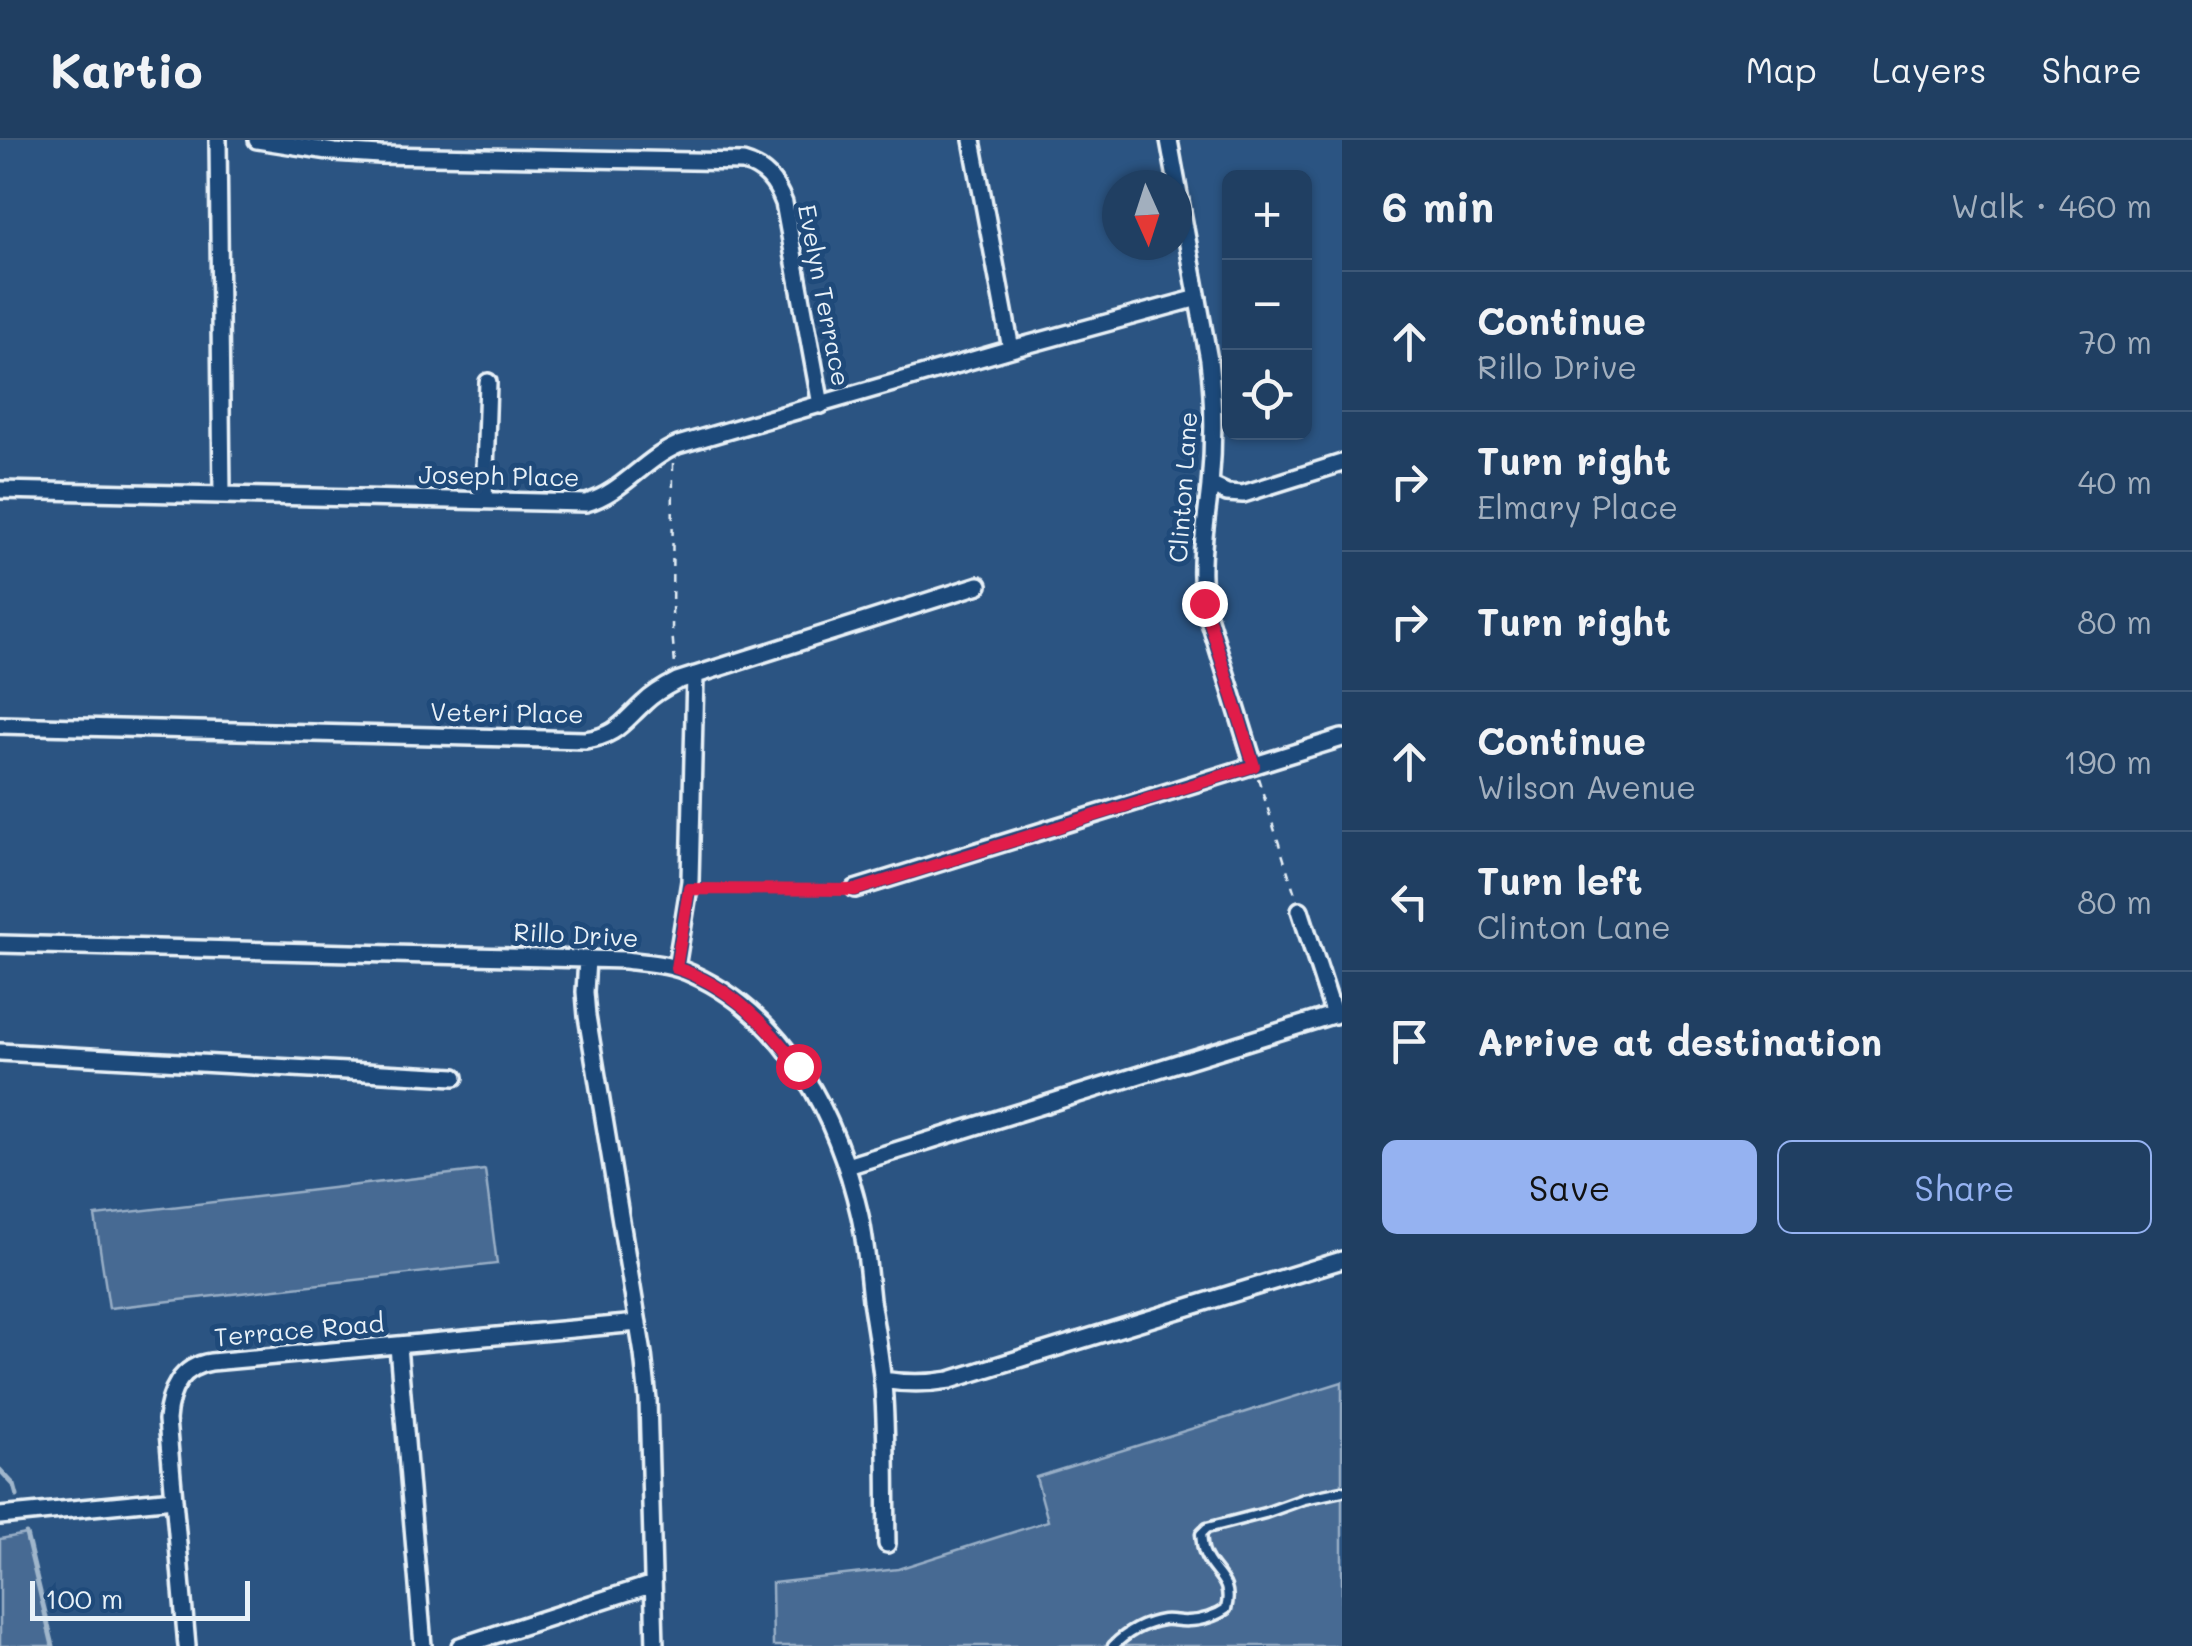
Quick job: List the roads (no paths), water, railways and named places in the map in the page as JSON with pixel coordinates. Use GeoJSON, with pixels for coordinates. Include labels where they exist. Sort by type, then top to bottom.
{"type":"FeatureCollection","features":[{"type":"Feature","properties":{"kind":"street"},"geometry":{"type":"LineString","coordinates":[[218,140],[222,494]]}},
{"type":"Feature","properties":{"kind":"street","name":"Evelyn Terrace"},"geometry":{"type":"LineString","coordinates":[[256,140],[744,162],[756,166],[773,180],[784,203],[820,405]]}},
{"type":"Feature","properties":{"kind":"street"},"geometry":{"type":"LineString","coordinates":[[972,140],[1011,349]]}},
{"type":"Feature","properties":{"kind":"street","name":"Clinton Lane"},"geometry":{"type":"LineString","coordinates":[[1169,140],[1213,395],[1214,430],[1201,583],[1254,766]]}},
{"type":"Feature","properties":{"kind":"street","name":"Joseph Place"},"geometry":{"type":"LineString","coordinates":[[0,490],[586,503],[616,490],[668,450],[1198,298]]}},
{"type":"Feature","properties":{"kind":"street"},"geometry":{"type":"LineString","coordinates":[[484,501],[488,382]]}},
{"type":"Feature","properties":{"kind":"street"},"geometry":{"type":"LineString","coordinates":[[1210,485],[1220,491],[1243,494],[1342,462]]}},
{"type":"Feature","properties":{"kind":"street","name":"Veteri Place"},"geometry":{"type":"LineString","coordinates":[[0,726],[599,738],[614,732],[659,690],[677,681],[979,585]]}},
{"type":"Feature","properties":{"kind":"street"},"geometry":{"type":"LineString","coordinates":[[676,968],[693,838],[695,675]]}},
{"type":"Feature","properties":{"kind":"street"},"geometry":{"type":"LineString","coordinates":[[855,890],[1342,738]]}},
{"type":"Feature","properties":{"kind":"street"},"geometry":{"type":"LineString","coordinates":[[846,1166],[1338,1014],[1300,910]]}},
{"type":"Feature","properties":{"kind":"street","name":"Rillo Drive"},"geometry":{"type":"LineString","coordinates":[[0,944],[625,960],[676,968],[718,986],[776,1036],[798,1066],[823,1107],[846,1166],[861,1221],[882,1380],[887,1544]]}},
{"type":"Feature","properties":{"kind":"street"},"geometry":{"type":"LineString","coordinates":[[587,959],[588,1016],[648,1400],[655,1646]]}},
{"type":"Feature","properties":{"kind":"street"},"geometry":{"type":"LineString","coordinates":[[0,1052],[456,1077]]}},
{"type":"Feature","properties":{"kind":"street"},"geometry":{"type":"LineString","coordinates":[[882,1380],[906,1384],[950,1380],[1341,1264]]}},
{"type":"Feature","properties":{"kind":"street","name":"Terrace Road"},"geometry":{"type":"LineString","coordinates":[[188,1646],[166,1420],[172,1391],[188,1369],[211,1362],[638,1324]]}},
{"type":"Feature","properties":{"kind":"street"},"geometry":{"type":"LineString","coordinates":[[398,1346],[422,1646]]}},
{"type":"Feature","properties":{"kind":"street"},"geometry":{"type":"LineString","coordinates":[[0,1516],[174,1499]]}},
{"type":"Feature","properties":{"kind":"street"},"geometry":{"type":"LineString","coordinates":[[460,1646],[653,1584]]}},
{"type":"Feature","properties":{"kind":"lane"},"geometry":{"type":"LineString","coordinates":[[1113,1646],[1145,1625],[1162,1620],[1194,1621],[1226,1608],[1225,1583],[1204,1553],[1201,1534],[1207,1528],[1342,1491]]}},
{"type":"Feature","properties":{"kind":"waterway"},"geometry":{"type":"LineString","coordinates":[[0,1470],[14,1485],[17,1496]]}},
{"type":"Feature","properties":{"kind":"waterway"},"geometry":{"type":"LineString","coordinates":[[26,1534],[53,1646]]}}]}
